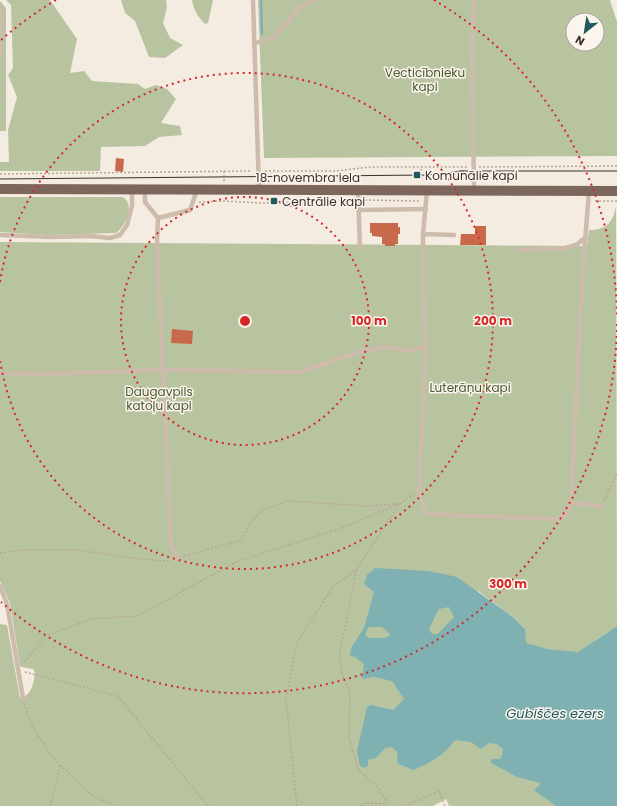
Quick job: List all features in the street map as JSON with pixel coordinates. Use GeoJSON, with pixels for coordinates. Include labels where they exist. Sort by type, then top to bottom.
{"type":"FeatureCollection","features":[{"type":"Feature","properties":{"kind":"main road","name":"18. novembra iela"},"geometry":{"type":"LineString","coordinates":[[0,189],[259,190],[358,195],[427,195],[474,190],[617,191]]}},
{"type":"Feature","properties":{"kind":"lane"},"geometry":{"type":"LineString","coordinates":[[252,0],[259,190]]}},
{"type":"Feature","properties":{"kind":"lane"},"geometry":{"type":"LineString","coordinates":[[300,0],[302,6]]}},
{"type":"Feature","properties":{"kind":"lane"},"geometry":{"type":"LineString","coordinates":[[254,44],[274,36],[302,6],[314,0]]}},
{"type":"Feature","properties":{"kind":"lane"},"geometry":{"type":"LineString","coordinates":[[474,0],[472,49],[474,190]]}},
{"type":"Feature","properties":{"kind":"lane"},"geometry":{"type":"LineString","coordinates":[[0,9],[0,57]]}},
{"type":"Feature","properties":{"kind":"lane"},"geometry":{"type":"LineString","coordinates":[[0,235],[50,237],[91,236],[110,238],[120,235],[127,225],[132,206],[132,190]]}},
{"type":"Feature","properties":{"kind":"lane"},"geometry":{"type":"LineString","coordinates":[[145,190],[145,202],[158,218],[157,242],[171,545],[178,558]]}},
{"type":"Feature","properties":{"kind":"lane"},"geometry":{"type":"LineString","coordinates":[[158,218],[190,210],[197,190]]}},
{"type":"Feature","properties":{"kind":"lane"},"geometry":{"type":"LineString","coordinates":[[427,195],[423,234],[423,293],[426,345],[419,490],[425,514],[559,519],[566,515],[571,503],[583,267],[589,191]]}},
{"type":"Feature","properties":{"kind":"lane"},"geometry":{"type":"LineString","coordinates":[[358,195],[360,249]]}},
{"type":"Feature","properties":{"kind":"lane"},"geometry":{"type":"LineString","coordinates":[[358,210],[426,209]]}},
{"type":"Feature","properties":{"kind":"lane"},"geometry":{"type":"LineString","coordinates":[[423,234],[454,235]]}},
{"type":"Feature","properties":{"kind":"lane"},"geometry":{"type":"LineString","coordinates":[[519,250],[565,248],[576,245],[586,237]]}},
{"type":"Feature","properties":{"kind":"lane"},"geometry":{"type":"LineString","coordinates":[[0,373],[44,374],[163,370],[300,372],[362,350],[384,347],[412,350],[426,345]]}},
{"type":"Feature","properties":{"kind":"lane"},"geometry":{"type":"LineString","coordinates":[[571,503],[602,506]]}},
{"type":"Feature","properties":{"kind":"lane"},"geometry":{"type":"LineString","coordinates":[[0,586],[7,604],[23,698]]}},
{"type":"Feature","properties":{"kind":"path"},"geometry":{"type":"LineString","coordinates":[[0,174],[336,171],[370,167],[617,166]]}},
{"type":"Feature","properties":{"kind":"path"},"geometry":{"type":"LineString","coordinates":[[421,167],[421,179]]}},
{"type":"Feature","properties":{"kind":"path"},"geometry":{"type":"LineString","coordinates":[[224,171],[224,185]]}},
{"type":"Feature","properties":{"kind":"path"},"geometry":{"type":"LineString","coordinates":[[193,202],[224,201],[280,203],[358,195],[427,195]]}},
{"type":"Feature","properties":{"kind":"path"},"geometry":{"type":"LineString","coordinates":[[602,506],[617,473]]}},
{"type":"Feature","properties":{"kind":"path"},"geometry":{"type":"LineString","coordinates":[[208,806],[121,700],[114,695],[18,670],[46,636],[91,619],[137,616],[238,561],[340,529],[399,504],[419,490]]}},
{"type":"Feature","properties":{"kind":"path"},"geometry":{"type":"LineString","coordinates":[[0,553],[22,550],[76,550],[132,558],[168,561],[242,540],[248,527],[261,510],[288,501],[366,506],[399,504]]}},
{"type":"Feature","properties":{"kind":"path"},"geometry":{"type":"LineString","coordinates":[[297,806],[286,698],[297,642],[333,587],[356,570],[399,504]]}},
{"type":"Feature","properties":{"kind":"path"},"geometry":{"type":"LineString","coordinates":[[356,570],[340,650],[341,672],[350,693],[349,738],[358,769],[379,789],[388,805]]}},
{"type":"Feature","properties":{"kind":"path"},"geometry":{"type":"LineString","coordinates":[[23,698],[32,726],[48,751],[60,765],[91,795],[116,806]]}},
{"type":"Feature","properties":{"kind":"path"},"geometry":{"type":"LineString","coordinates":[[50,806],[60,765]]}},
{"type":"Feature","properties":{"kind":"path"},"geometry":{"type":"LineString","coordinates":[[404,806],[439,791],[445,806]]}},
{"type":"Feature","properties":{"kind":"path"},"geometry":{"type":"LineString","coordinates":[[360,806],[364,803],[388,805]]}},
{"type":"Feature","properties":{"kind":"green space"},"geometry":{"type":"Polygon","coordinates":[[[6,0],[50,0],[77,39],[70,73],[84,71],[92,81],[138,84],[145,89],[156,85],[167,89],[176,99],[161,123],[180,126],[182,135],[159,137],[145,146],[101,147],[100,171],[0,171],[0,162],[9,162],[8,130],[17,97],[8,75],[13,68],[11,5],[6,0]]]}},
{"type":"Feature","properties":{"kind":"green space"},"geometry":{"type":"Polygon","coordinates":[[[121,0],[166,0],[167,7],[163,23],[170,38],[183,45],[165,58],[149,57],[135,21],[125,13],[121,0]]]}},
{"type":"Feature","properties":{"kind":"green space"},"geometry":{"type":"Polygon","coordinates":[[[192,0],[213,0],[208,23],[205,24],[198,16],[192,0]]]}},
{"type":"Feature","properties":{"kind":"green space","name":"Vecticībnieku kapi"},"geometry":{"type":"Polygon","coordinates":[[[258,0],[610,0],[617,22],[617,156],[264,158],[258,0]]]}},
{"type":"Feature","properties":{"kind":"green space"},"geometry":{"type":"Polygon","coordinates":[[[0,1],[6,8],[6,131],[0,131],[0,1]]]}},
{"type":"Feature","properties":{"kind":"green space"},"geometry":{"type":"Polygon","coordinates":[[[0,197],[122,197],[126,200],[129,209],[126,220],[120,230],[116,233],[47,235],[0,232],[0,197]]]}},
{"type":"Feature","properties":{"kind":"green space"},"geometry":{"type":"Polygon","coordinates":[[[616,206],[617,626],[594,641],[617,806],[449,806],[446,799],[433,806],[0,806],[0,624],[7,625],[20,698],[24,697],[30,692],[35,672],[33,669],[20,666],[10,603],[0,581],[0,242],[587,246],[589,230],[604,227],[611,221],[616,206]],[[478,591],[468,592],[525,638],[525,629],[513,617],[478,591]]]}},
{"type":"Feature","properties":{"kind":"water","name":"Gubiščes ezers"},"geometry":{"type":"Polygon","coordinates":[[[375,568],[429,571],[457,577],[513,617],[525,629],[526,643],[547,649],[578,652],[617,626],[617,806],[556,806],[534,790],[540,783],[517,777],[491,763],[491,759],[501,759],[503,749],[497,744],[489,743],[481,749],[471,742],[455,740],[446,751],[437,758],[414,770],[398,764],[398,753],[392,747],[385,748],[376,758],[368,760],[368,766],[364,768],[360,766],[357,751],[367,707],[371,705],[393,710],[404,699],[392,681],[374,677],[364,679],[360,676],[363,673],[364,664],[355,657],[350,656],[351,648],[364,628],[374,592],[364,584],[367,575],[375,568]],[[449,607],[439,609],[429,629],[432,634],[438,634],[454,617],[449,607]],[[369,627],[365,634],[368,638],[384,638],[390,636],[389,633],[382,627],[369,627]]]}},
{"type":"Feature","properties":{"kind":"building"},"geometry":{"type":"Polygon","coordinates":[[[116,158],[124,159],[123,172],[115,171],[116,158]]]}},
{"type":"Feature","properties":{"kind":"building"},"geometry":{"type":"Polygon","coordinates":[[[370,223],[398,223],[398,227],[400,227],[400,234],[398,234],[398,244],[395,244],[395,246],[385,246],[385,244],[382,244],[382,237],[372,236],[372,233],[370,233],[370,223]]]}},
{"type":"Feature","properties":{"kind":"building"},"geometry":{"type":"Polygon","coordinates":[[[475,226],[486,226],[486,245],[460,245],[461,234],[475,234],[475,226]]]}},
{"type":"Feature","properties":{"kind":"building"},"geometry":{"type":"Polygon","coordinates":[[[172,329],[193,331],[192,344],[171,343],[172,329]]]}},
{"type":"Feature","properties":{"kind":"waterway"},"geometry":{"type":"LineString","coordinates":[[261,0],[262,34]]}},
{"type":"Feature","properties":{"kind":"tram line"},"geometry":{"type":"LineString","coordinates":[[459,171],[617,171]]}},
{"type":"Feature","properties":{"kind":"tram line"},"geometry":{"type":"LineString","coordinates":[[0,179],[427,175],[464,171]]}},
{"type":"Feature","properties":{"kind":"place","name":"Komunālie kapi"},"geometry":{"type":"Point","coordinates":[417,175]}},
{"type":"Feature","properties":{"kind":"place","name":"Centrālie kapi"},"geometry":{"type":"Point","coordinates":[274,201]}},
{"type":"Feature","properties":{"kind":"park label","name":"Luterāņu kapi"},"geometry":{"type":"Point","coordinates":[470,387]}},
{"type":"Feature","properties":{"kind":"park label","name":"Daugavpils katoļu kapi"},"geometry":{"type":"Point","coordinates":[159,398]}}]}
